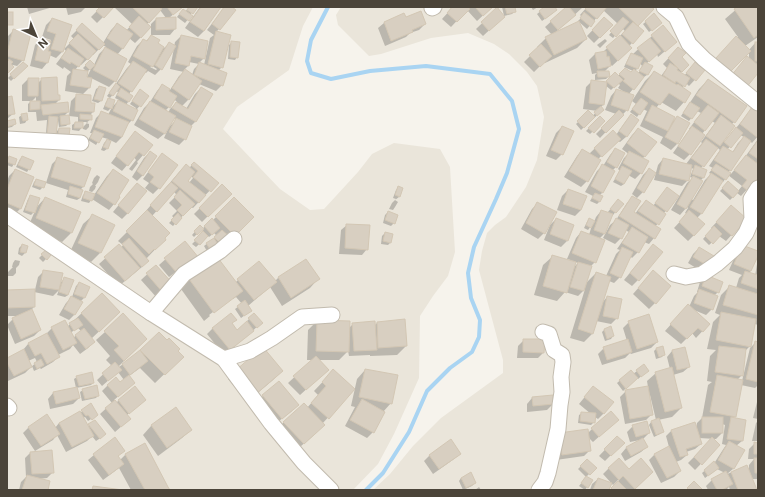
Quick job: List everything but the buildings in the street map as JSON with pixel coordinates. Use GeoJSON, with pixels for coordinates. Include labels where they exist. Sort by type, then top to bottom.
{"type":"FeatureCollection","features":[{"type":"Feature","properties":{"kind":"street"},"geometry":{"type":"LineString","coordinates":[[664,7],[678,12],[689,44],[704,59],[758,103]]}},
{"type":"Feature","properties":{"kind":"street"},"geometry":{"type":"LineString","coordinates":[[7,139],[81,143]]}},
{"type":"Feature","properties":{"kind":"street"},"geometry":{"type":"LineString","coordinates":[[674,274],[686,278],[702,274],[718,263],[735,248],[746,233],[752,219],[751,199],[758,188]]}},
{"type":"Feature","properties":{"kind":"street"},"geometry":{"type":"LineString","coordinates":[[7,215],[151,313],[224,360],[271,423],[300,458],[332,490]]}},
{"type":"Feature","properties":{"kind":"street"},"geometry":{"type":"LineString","coordinates":[[151,313],[184,274],[220,251],[234,238]]}},
{"type":"Feature","properties":{"kind":"street"},"geometry":{"type":"LineString","coordinates":[[224,360],[250,351],[302,317],[332,315]]}},
{"type":"Feature","properties":{"kind":"street"},"geometry":{"type":"LineString","coordinates":[[539,490],[545,482],[548,473],[558,429],[562,392],[562,355],[554,350],[549,334],[543,332]]}},
{"type":"Feature","properties":{"kind":"shaded area"},"geometry":{"type":"Polygon","coordinates":[[[7,7],[313,7],[303,26],[289,70],[237,107],[223,129],[280,189],[310,210],[324,209],[358,172],[372,154],[394,143],[440,149],[450,167],[455,252],[448,276],[420,316],[419,378],[394,434],[378,464],[353,490],[7,490],[7,7]]]}},
{"type":"Feature","properties":{"kind":"shaded area"},"geometry":{"type":"Polygon","coordinates":[[[341,7],[758,7],[758,490],[373,490],[390,474],[413,446],[441,418],[503,373],[503,360],[479,270],[482,251],[487,233],[506,217],[526,187],[537,160],[544,117],[537,86],[527,72],[509,54],[494,44],[468,33],[431,38],[381,54],[369,56],[338,25],[336,15],[341,7]]]}},
{"type":"Feature","properties":{"kind":"waterway"},"geometry":{"type":"LineString","coordinates":[[328,7],[311,40],[307,61],[311,73],[331,79],[370,71],[426,66],[490,74],[512,101],[519,129],[507,173],[474,247],[468,273],[471,298],[480,320],[479,337],[472,352],[450,368],[427,391],[409,432],[383,473],[366,490]]}}]}
